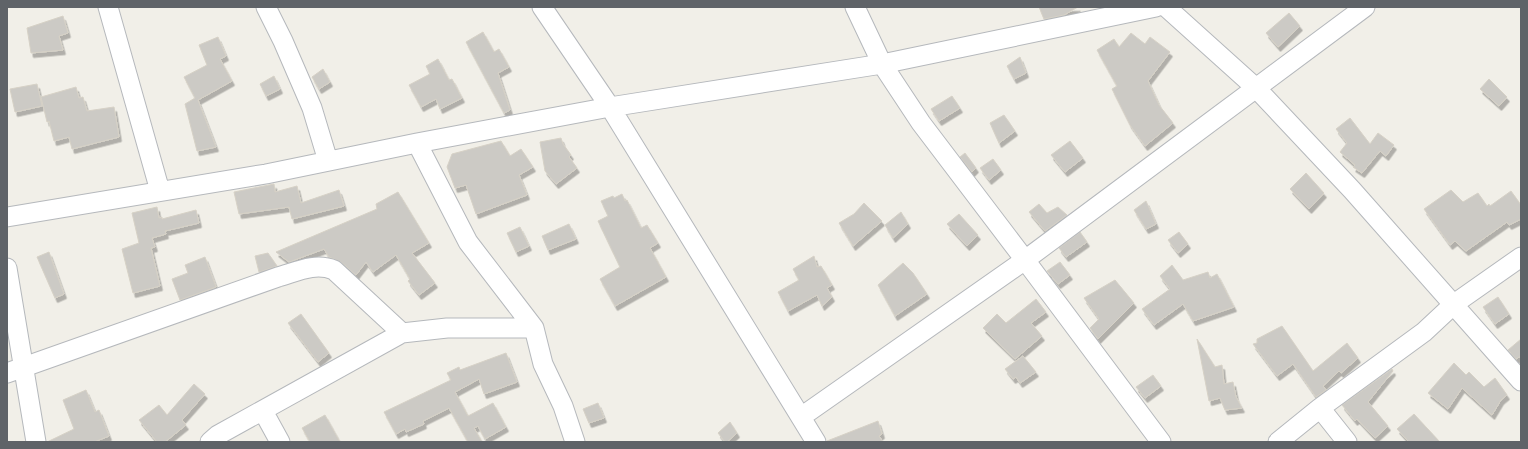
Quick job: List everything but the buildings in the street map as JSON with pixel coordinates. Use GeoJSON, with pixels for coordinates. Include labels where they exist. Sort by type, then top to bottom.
{"type":"FeatureCollection","features":[{"type":"Feature","properties":{"kind":"street"},"geometry":{"type":"LineString","coordinates":[[108,7],[160,191]]}},
{"type":"Feature","properties":{"kind":"street"},"geometry":{"type":"LineString","coordinates":[[266,7],[283,41],[312,108],[328,161]]}},
{"type":"Feature","properties":{"kind":"street"},"geometry":{"type":"LineString","coordinates":[[542,7],[610,107],[816,442]]}},
{"type":"Feature","properties":{"kind":"street"},"geometry":{"type":"LineString","coordinates":[[855,7],[882,64],[921,123],[1026,260],[1161,442]]}},
{"type":"Feature","properties":{"kind":"street"},"geometry":{"type":"LineString","coordinates":[[7,217],[266,174],[417,143],[610,107],[882,64],[1156,7]]}},
{"type":"Feature","properties":{"kind":"street"},"geometry":{"type":"LineString","coordinates":[[1166,7],[1256,88],[1352,190],[1521,381]]}},
{"type":"Feature","properties":{"kind":"street"},"geometry":{"type":"LineString","coordinates":[[801,417],[1026,260],[1365,7]]}},
{"type":"Feature","properties":{"kind":"street"},"geometry":{"type":"LineString","coordinates":[[417,143],[468,242],[534,328],[543,364],[564,406],[575,442]]}},
{"type":"Feature","properties":{"kind":"street"},"geometry":{"type":"LineString","coordinates":[[1278,442],[1320,408],[1424,332],[1454,304],[1521,257]]}},
{"type":"Feature","properties":{"kind":"street"},"geometry":{"type":"LineString","coordinates":[[15,369],[278,277],[316,266],[334,270],[402,333]]}},
{"type":"Feature","properties":{"kind":"street"},"geometry":{"type":"LineString","coordinates":[[7,268],[15,369],[36,442]]}},
{"type":"Feature","properties":{"kind":"street"},"geometry":{"type":"LineString","coordinates":[[210,442],[218,435],[402,333],[447,328],[534,328]]}},
{"type":"Feature","properties":{"kind":"street"},"geometry":{"type":"LineString","coordinates":[[1320,408],[1347,442]]}},
{"type":"Feature","properties":{"kind":"street"},"geometry":{"type":"LineString","coordinates":[[263,411],[280,442]]}}]}
